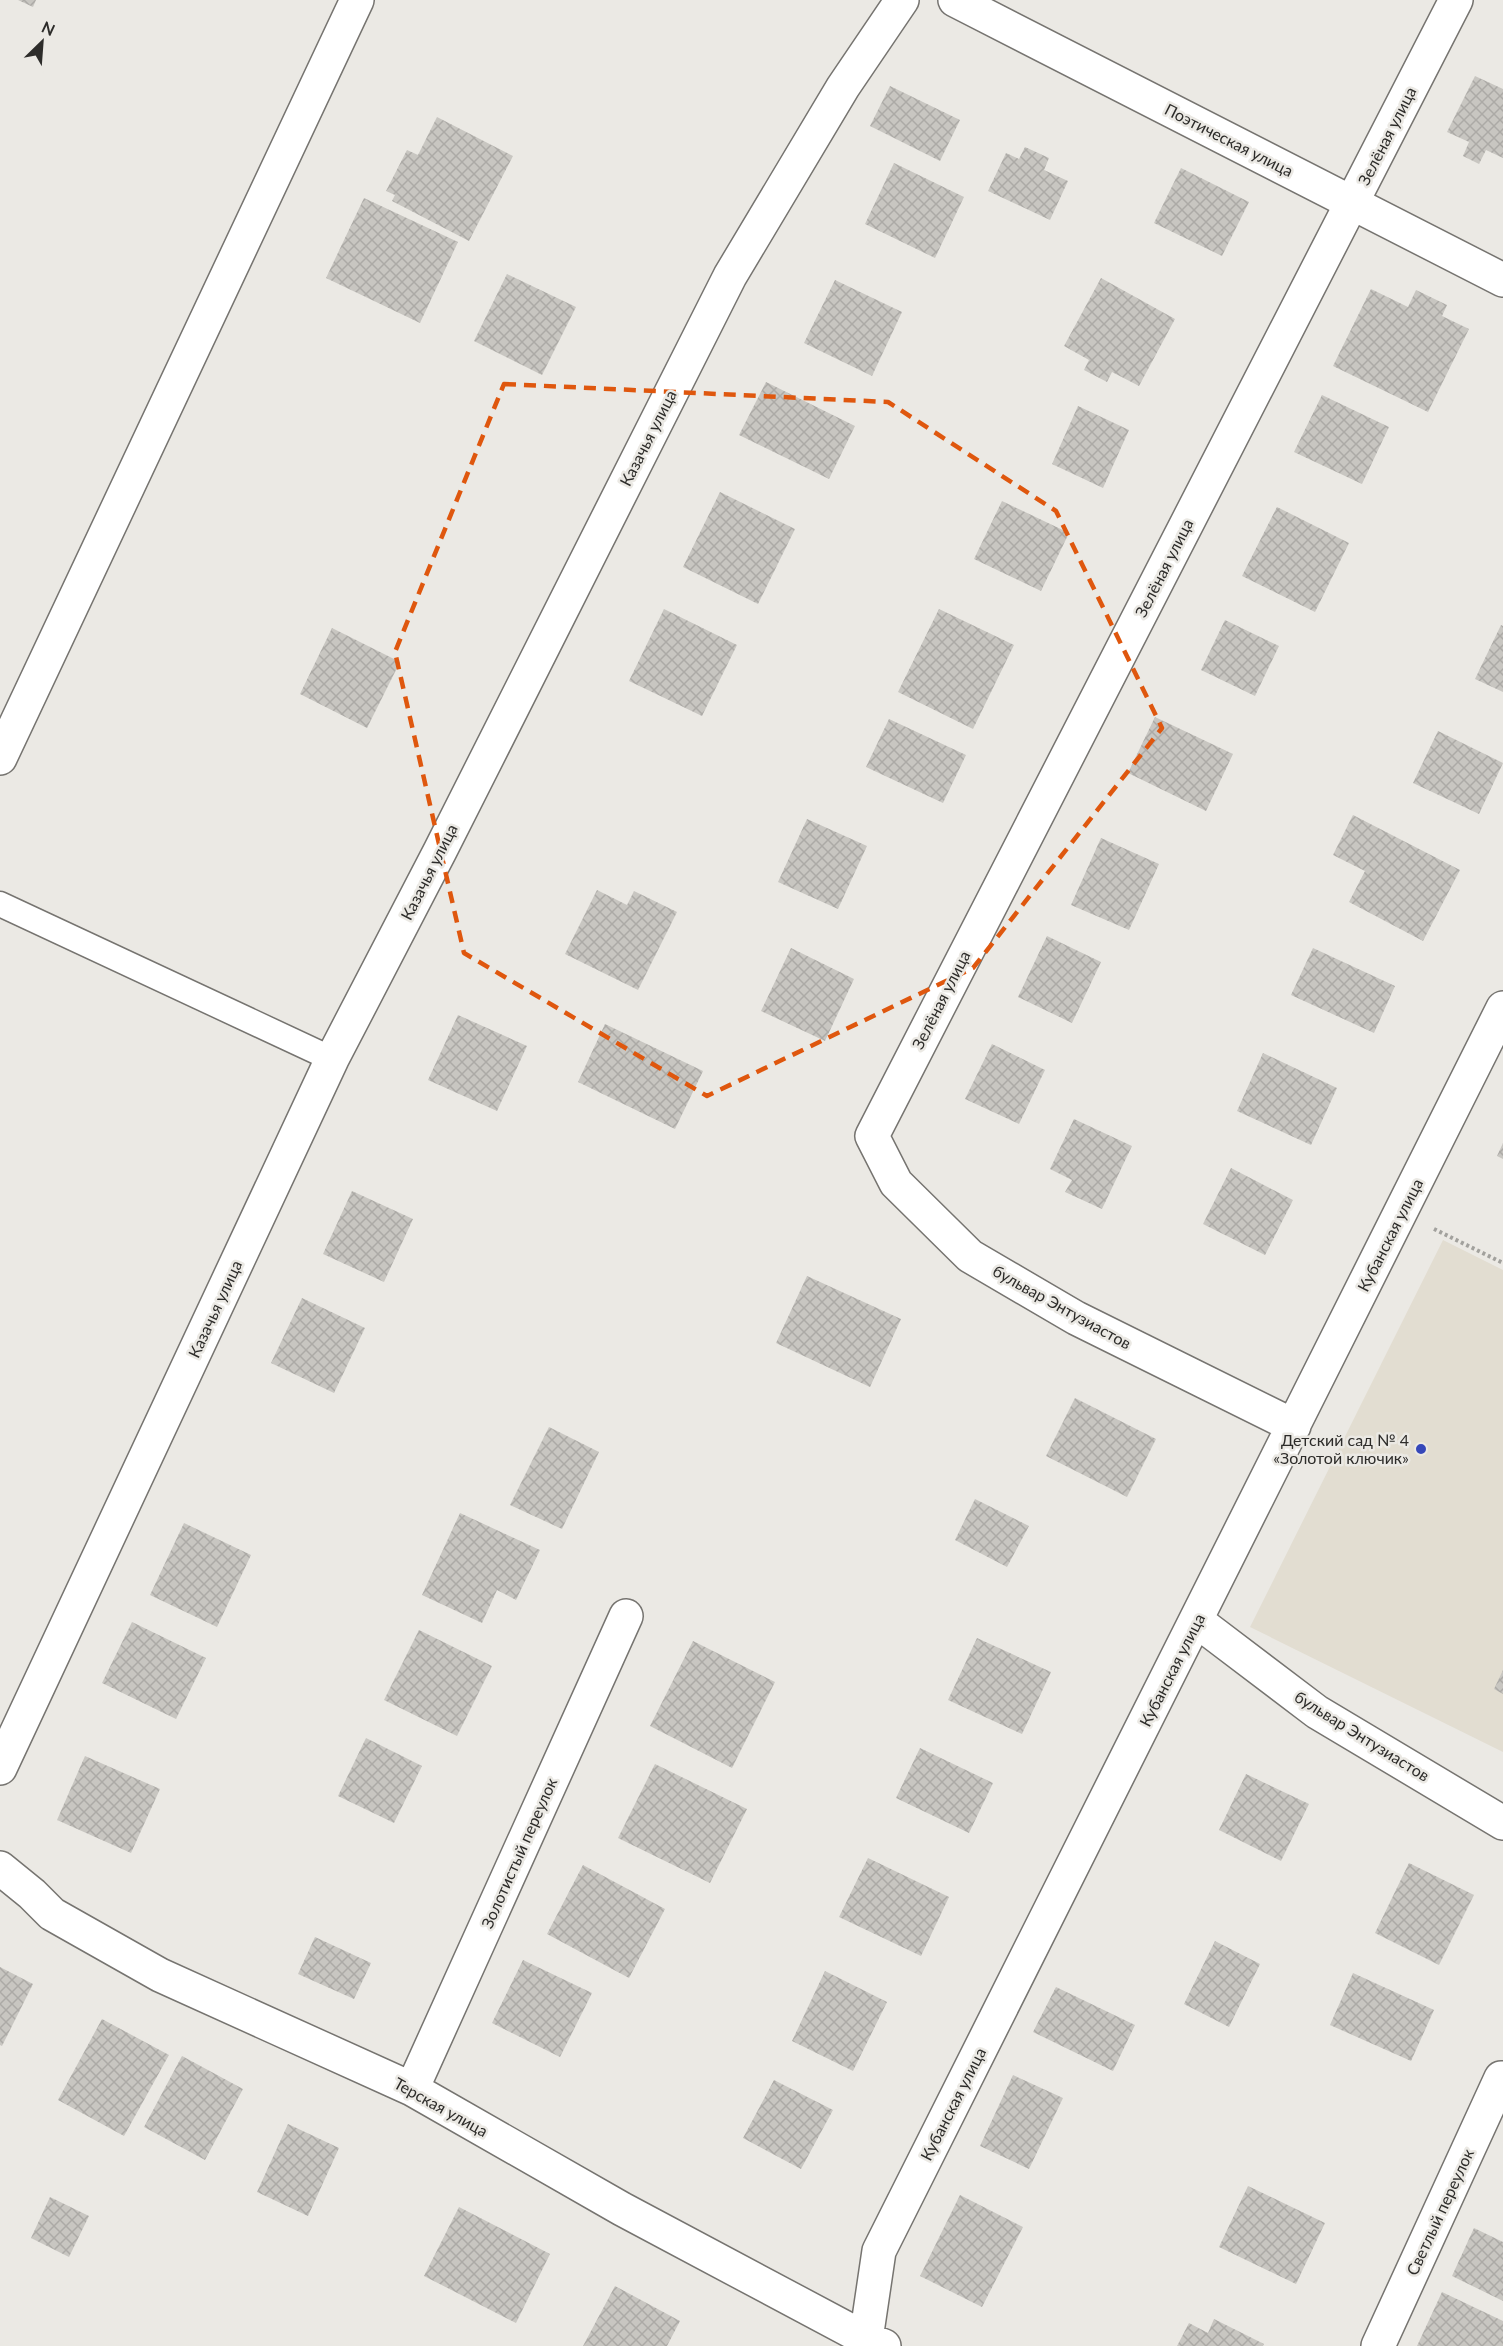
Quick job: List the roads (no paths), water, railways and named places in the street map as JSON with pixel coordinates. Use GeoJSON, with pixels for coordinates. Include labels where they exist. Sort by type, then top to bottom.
{"type":"FeatureCollection","features":[{"type":"Feature","properties":{"kind":"street"},"geometry":{"type":"LineString","coordinates":[[0,758],[357,0]]}},
{"type":"Feature","properties":{"kind":"street","name":"Казачья улица"},"geometry":{"type":"LineString","coordinates":[[0,1768],[332,1059],[440,851],[730,276],[843,87],[902,0]]}},
{"type":"Feature","properties":{"kind":"street","name":"Поэтическая улица"},"geometry":{"type":"LineString","coordinates":[[956,0],[1503,280]]}},
{"type":"Feature","properties":{"kind":"street","name":"Зелёная улица"},"geometry":{"type":"LineString","coordinates":[[872,1136],[1456,0]]}},
{"type":"Feature","properties":{"kind":"street","name":"Кубанская улица"},"geometry":{"type":"LineString","coordinates":[[875,2342],[879,2251],[1503,1008]]}},
{"type":"Feature","properties":{"kind":"street","name":"бульвар Энтузиастов"},"geometry":{"type":"LineString","coordinates":[[872,1136],[896,1183],[970,1256],[1076,1318],[1294,1426]]}},
{"type":"Feature","properties":{"kind":"street","name":"Золотистый переулок"},"geometry":{"type":"LineString","coordinates":[[412,2089],[626,1616]]}},
{"type":"Feature","properties":{"kind":"street","name":"бульвар Энтузиастов"},"geometry":{"type":"LineString","coordinates":[[1197,1620],[1317,1712],[1503,1823]]}},
{"type":"Feature","properties":{"kind":"street","name":"Терская улица"},"geometry":{"type":"LineString","coordinates":[[0,1868],[33,1894],[52,1914],[160,1975],[412,2089],[622,2209],[875,2342]]}},
{"type":"Feature","properties":{"kind":"street","name":"Светлый переулок"},"geometry":{"type":"LineString","coordinates":[[1378,2346],[1501,2078]]}},
{"type":"Feature","properties":{"kind":"lane"},"geometry":{"type":"LineString","coordinates":[[0,904],[332,1059]]}},
{"type":"Feature","properties":{"kind":"place","name":"Детский сад № 4 «Золотой ключик»"},"geometry":{"type":"Point","coordinates":[1421,1449]}}]}
